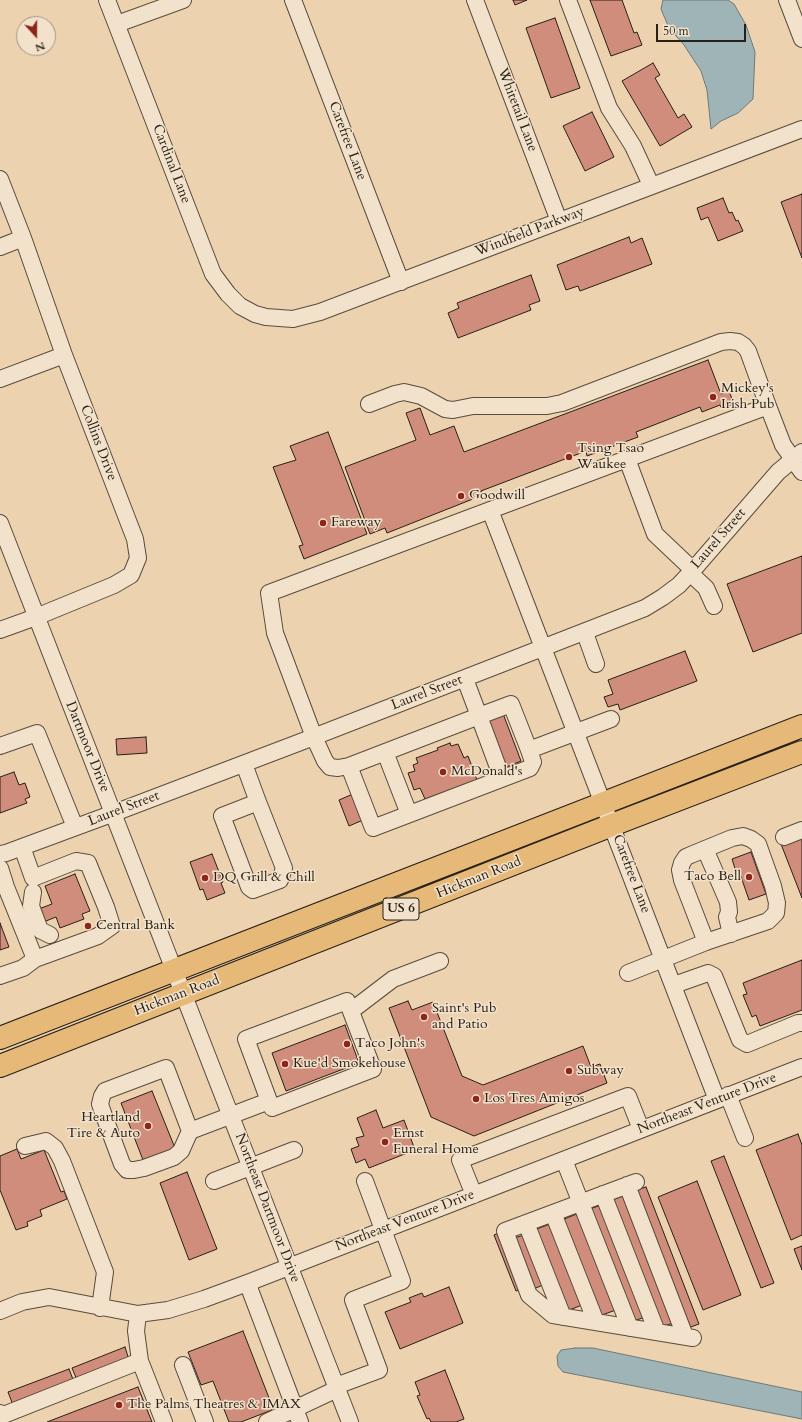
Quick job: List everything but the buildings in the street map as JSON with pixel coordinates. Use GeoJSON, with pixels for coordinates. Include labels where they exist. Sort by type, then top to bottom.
{"type":"FeatureCollection","features":[{"type":"Feature","properties":{"kind":"highway","name":"Hickman Road"},"geometry":{"type":"LineString","coordinates":[[0,1038],[802,726]]}},
{"type":"Feature","properties":{"kind":"highway","name":"Hickman Road"},"geometry":{"type":"LineString","coordinates":[[0,1066],[612,825],[802,752]]}},
{"type":"Feature","properties":{"kind":"street","name":"Cardinal Lane"},"geometry":{"type":"LineString","coordinates":[[107,0],[214,274],[228,294],[240,306],[255,314]]}},
{"type":"Feature","properties":{"kind":"street"},"geometry":{"type":"LineString","coordinates":[[117,24],[183,0]]}},
{"type":"Feature","properties":{"kind":"street","name":"Carefree Lane"},"geometry":{"type":"LineString","coordinates":[[293,0],[401,282]]}},
{"type":"Feature","properties":{"kind":"street","name":"Whitetail Lane"},"geometry":{"type":"LineString","coordinates":[[475,0],[559,221]]}},
{"type":"Feature","properties":{"kind":"street"},"geometry":{"type":"LineString","coordinates":[[568,0],[610,108],[633,146],[651,185]]}},
{"type":"Feature","properties":{"kind":"street"},"geometry":{"type":"LineString","coordinates":[[787,0],[802,39]]}},
{"type":"Feature","properties":{"kind":"street","name":"Windfield Parkway"},"geometry":{"type":"LineString","coordinates":[[255,314],[266,318],[292,319],[320,312],[651,185],[802,129]]}},
{"type":"Feature","properties":{"kind":"street","name":"Collins Drive"},"geometry":{"type":"LineString","coordinates":[[0,179],[23,238],[64,355],[135,539],[138,558],[131,575],[114,585],[0,630]]}},
{"type":"Feature","properties":{"kind":"street"},"geometry":{"type":"LineString","coordinates":[[0,247],[23,238]]}},
{"type":"Feature","properties":{"kind":"street"},"geometry":{"type":"LineString","coordinates":[[369,404],[404,392],[421,396],[445,409],[453,410],[474,406],[555,405],[721,342],[738,342],[744,346],[748,352],[783,445],[797,456],[802,472]]}},
{"type":"Feature","properties":{"kind":"street"},"geometry":{"type":"LineString","coordinates":[[0,378],[64,355]]}},
{"type":"Feature","properties":{"kind":"street"},"geometry":{"type":"LineString","coordinates":[[349,766],[373,828],[530,768],[534,762],[512,704],[349,766],[338,768],[330,767],[325,761],[314,737],[275,633],[269,593],[768,406]]}},
{"type":"Feature","properties":{"kind":"street","name":"Laurel Street"},"geometry":{"type":"LineString","coordinates":[[0,854],[244,764],[543,649],[645,608],[663,597],[692,571],[769,481],[797,456]]}},
{"type":"Feature","properties":{"kind":"street"},"geometry":{"type":"LineString","coordinates":[[627,459],[655,534],[692,571],[706,588],[714,606]]}},
{"type":"Feature","properties":{"kind":"street","name":"Carefree Lane"},"geometry":{"type":"LineString","coordinates":[[490,510],[674,986],[723,1098],[745,1138]]}},
{"type":"Feature","properties":{"kind":"street","name":"Dartmoor Drive"},"geometry":{"type":"LineString","coordinates":[[0,523],[183,993]]}},
{"type":"Feature","properties":{"kind":"street"},"geometry":{"type":"LineString","coordinates":[[585,632],[596,664]]}},
{"type":"Feature","properties":{"kind":"street"},"geometry":{"type":"LineString","coordinates":[[464,679],[502,778]]}},
{"type":"Feature","properties":{"kind":"street"},"geometry":{"type":"LineString","coordinates":[[529,750],[611,719]]}},
{"type":"Feature","properties":{"kind":"street"},"geometry":{"type":"LineString","coordinates":[[0,746],[37,733],[75,827]]}},
{"type":"Feature","properties":{"kind":"street"},"geometry":{"type":"LineString","coordinates":[[385,752],[408,814]]}},
{"type":"Feature","properties":{"kind":"street"},"geometry":{"type":"LineString","coordinates":[[244,764],[284,868],[280,880],[253,890],[249,887],[222,816],[258,802]]}},
{"type":"Feature","properties":{"kind":"street"},"geometry":{"type":"LineString","coordinates":[[784,837],[802,830]]}},
{"type":"Feature","properties":{"kind":"street"},"geometry":{"type":"LineString","coordinates":[[628,974],[706,942],[768,921],[776,913],[777,903],[773,886],[758,844],[751,839],[743,836],[732,838],[686,858],[682,863],[680,870],[682,880],[706,942]]}},
{"type":"Feature","properties":{"kind":"street"},"geometry":{"type":"LineString","coordinates":[[22,847],[45,922],[56,951]]}},
{"type":"Feature","properties":{"kind":"street"},"geometry":{"type":"LineString","coordinates":[[706,849],[728,902],[729,912],[727,918],[731,934]]}},
{"type":"Feature","properties":{"kind":"street"},"geometry":{"type":"LineString","coordinates":[[0,976],[23,968],[35,959],[98,936],[112,926],[88,863],[76,861],[33,885]]}},
{"type":"Feature","properties":{"kind":"street"},"geometry":{"type":"LineString","coordinates":[[0,868],[3,888],[35,959]]}},
{"type":"Feature","properties":{"kind":"street"},"geometry":{"type":"LineString","coordinates":[[33,885],[31,906],[40,930],[45,922]]}},
{"type":"Feature","properties":{"kind":"street"},"geometry":{"type":"LineString","coordinates":[[350,1011],[393,979],[440,961]]}},
{"type":"Feature","properties":{"kind":"street"},"geometry":{"type":"LineString","coordinates":[[674,986],[708,973],[714,976],[740,1040],[747,1044],[798,1023],[802,1023]]}},
{"type":"Feature","properties":{"kind":"street","name":"Northeast Dartmoor Drive"},"geometry":{"type":"LineString","coordinates":[[183,993],[350,1422]]}},
{"type":"Feature","properties":{"kind":"street"},"geometry":{"type":"LineString","coordinates":[[347,1001],[373,1068],[272,1108],[269,1101],[246,1039],[347,1001]]}},
{"type":"Feature","properties":{"kind":"street","name":"Northeast Venture Drive"},"geometry":{"type":"LineString","coordinates":[[0,1311],[22,1302],[49,1297],[100,1308],[138,1314],[168,1310],[290,1267],[802,1067]]}},
{"type":"Feature","properties":{"kind":"street"},"geometry":{"type":"LineString","coordinates":[[190,1131],[166,1068],[105,1091],[102,1096],[100,1104],[102,1113],[122,1164],[127,1170],[144,1168],[174,1157],[181,1151],[190,1131],[269,1101]]}},
{"type":"Feature","properties":{"kind":"street"},"geometry":{"type":"LineString","coordinates":[[474,1195],[460,1160],[628,1096],[641,1129]]}},
{"type":"Feature","properties":{"kind":"street"},"geometry":{"type":"LineString","coordinates":[[25,1146],[46,1141],[55,1148],[62,1161],[105,1272],[100,1308]]}},
{"type":"Feature","properties":{"kind":"street"},"geometry":{"type":"LineString","coordinates":[[214,1181],[294,1150]]}},
{"type":"Feature","properties":{"kind":"street"},"geometry":{"type":"LineString","coordinates":[[564,1160],[630,1328]]}},
{"type":"Feature","properties":{"kind":"street"},"geometry":{"type":"LineString","coordinates":[[267,1422],[297,1416],[337,1388],[379,1370],[353,1300],[402,1281],[365,1181]]}},
{"type":"Feature","properties":{"kind":"street"},"geometry":{"type":"LineString","coordinates":[[632,1183],[689,1337],[553,1315],[529,1295],[505,1231],[581,1203],[632,1183]]}},
{"type":"Feature","properties":{"kind":"street"},"geometry":{"type":"LineString","coordinates":[[603,1194],[657,1332]]}},
{"type":"Feature","properties":{"kind":"street"},"geometry":{"type":"LineString","coordinates":[[553,1213],[596,1322]]}},
{"type":"Feature","properties":{"kind":"street"},"geometry":{"type":"LineString","coordinates":[[526,1223],[562,1317]]}},
{"type":"Feature","properties":{"kind":"street"},"geometry":{"type":"LineString","coordinates":[[250,1282],[250,1290],[297,1416]]}},
{"type":"Feature","properties":{"kind":"street"},"geometry":{"type":"LineString","coordinates":[[138,1314],[136,1331],[140,1361],[164,1422]]}},
{"type":"Feature","properties":{"kind":"street"},"geometry":{"type":"LineString","coordinates":[[2,1417],[140,1361]]}},
{"type":"Feature","properties":{"kind":"street"},"geometry":{"type":"LineString","coordinates":[[183,1365],[205,1422]]}},
{"type":"Feature","properties":{"kind":"shaded area"},"geometry":{"type":"Polygon","coordinates":[[[663,0],[728,0],[734,4],[746,25],[755,52],[753,99],[738,113],[721,121],[711,129],[707,90],[701,71],[684,45],[669,28],[661,9],[663,0]]]}},
{"type":"Feature","properties":{"kind":"shaded area"},"geometry":{"type":"Polygon","coordinates":[[[593,1348],[802,1392],[802,1419],[563,1372],[558,1366],[557,1356],[561,1350],[593,1348]]]}},
{"type":"Feature","properties":{"kind":"place","name":"Mickey's Irish Pub"},"geometry":{"type":"Point","coordinates":[713,397]}},
{"type":"Feature","properties":{"kind":"place","name":"Tsing Tsao Waukee"},"geometry":{"type":"Point","coordinates":[569,457]}},
{"type":"Feature","properties":{"kind":"place","name":"Goodwill"},"geometry":{"type":"Point","coordinates":[461,496]}},
{"type":"Feature","properties":{"kind":"place","name":"Fareway"},"geometry":{"type":"Point","coordinates":[323,523]}},
{"type":"Feature","properties":{"kind":"place","name":"McDonald's"},"geometry":{"type":"Point","coordinates":[443,772]}},
{"type":"Feature","properties":{"kind":"place","name":"Taco Bell"},"geometry":{"type":"Point","coordinates":[749,877]}},
{"type":"Feature","properties":{"kind":"place","name":"DQ Grill & Chill"},"geometry":{"type":"Point","coordinates":[205,878]}},
{"type":"Feature","properties":{"kind":"place","name":"Central Bank"},"geometry":{"type":"Point","coordinates":[88,926]}},
{"type":"Feature","properties":{"kind":"place","name":"Saint's Pub and Patio"},"geometry":{"type":"Point","coordinates":[424,1017]}},
{"type":"Feature","properties":{"kind":"place","name":"Taco John's"},"geometry":{"type":"Point","coordinates":[347,1044]}},
{"type":"Feature","properties":{"kind":"place","name":"Kue'd Smokehouse"},"geometry":{"type":"Point","coordinates":[285,1064]}},
{"type":"Feature","properties":{"kind":"place","name":"Subway"},"geometry":{"type":"Point","coordinates":[569,1071]}},
{"type":"Feature","properties":{"kind":"place","name":"Los Tres Amigos"},"geometry":{"type":"Point","coordinates":[476,1099]}},
{"type":"Feature","properties":{"kind":"place","name":"Heartland Tire & Auto"},"geometry":{"type":"Point","coordinates":[148,1126]}},
{"type":"Feature","properties":{"kind":"place","name":"Ernst Funeral Home"},"geometry":{"type":"Point","coordinates":[385,1142]}},
{"type":"Feature","properties":{"kind":"place","name":"The Palms Theatres & IMAX"},"geometry":{"type":"Point","coordinates":[119,1405]}}]}
